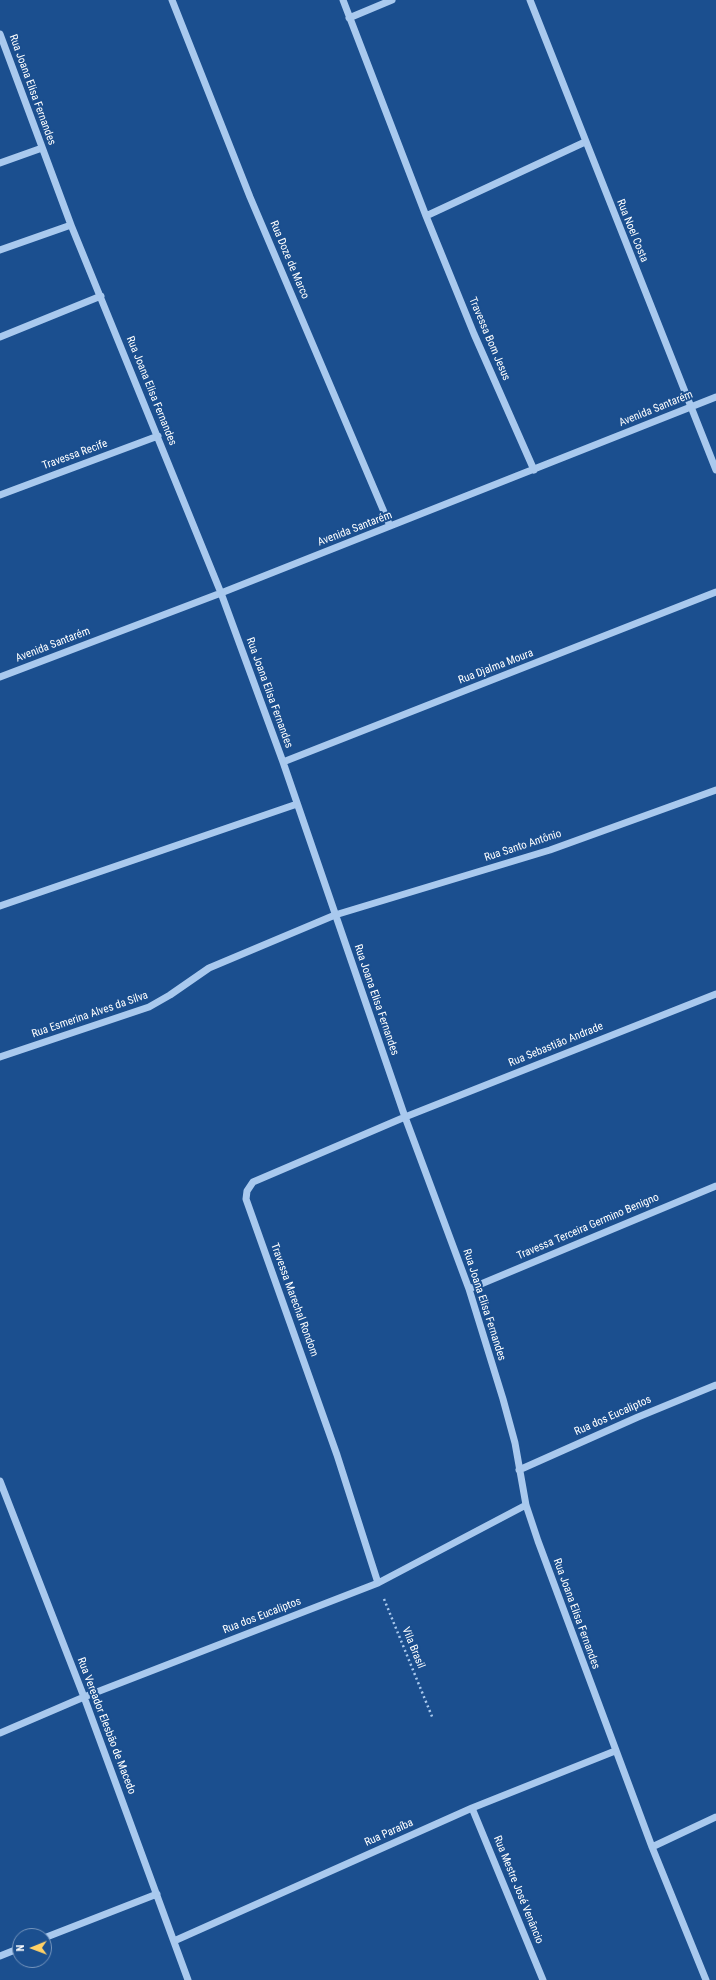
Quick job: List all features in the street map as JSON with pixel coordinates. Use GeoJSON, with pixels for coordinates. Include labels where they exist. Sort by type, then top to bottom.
{"type":"FeatureCollection","features":[{"type":"Feature","properties":{"kind":"street","name":"Rua Doze de Marco"},"geometry":{"type":"LineString","coordinates":[[172,0],[250,197],[390,526]]}},
{"type":"Feature","properties":{"kind":"street","name":"Travessa Bom Jesus"},"geometry":{"type":"LineString","coordinates":[[343,0],[426,216],[474,334],[534,470]]}},
{"type":"Feature","properties":{"kind":"street"},"geometry":{"type":"LineString","coordinates":[[349,18],[392,0]]}},
{"type":"Feature","properties":{"kind":"street","name":"Rua Noel Costa"},"geometry":{"type":"LineString","coordinates":[[530,0],[716,470]]}},
{"type":"Feature","properties":{"kind":"street","name":"Rua Joana Elisa Fernandes"},"geometry":{"type":"LineString","coordinates":[[0,34],[71,225],[221,593],[283,762],[405,1117],[469,1289],[503,1399],[526,1505],[615,1751],[706,1980]]}},
{"type":"Feature","properties":{"kind":"street"},"geometry":{"type":"LineString","coordinates":[[426,216],[585,142]]}},
{"type":"Feature","properties":{"kind":"street"},"geometry":{"type":"LineString","coordinates":[[0,163],[42,148]]}},
{"type":"Feature","properties":{"kind":"street"},"geometry":{"type":"LineString","coordinates":[[0,250],[71,225]]}},
{"type":"Feature","properties":{"kind":"street"},"geometry":{"type":"LineString","coordinates":[[0,337],[100,296]]}},
{"type":"Feature","properties":{"kind":"street","name":"Avenida Santarém"},"geometry":{"type":"LineString","coordinates":[[0,677],[221,593],[716,397]]}},
{"type":"Feature","properties":{"kind":"street","name":"Travessa Recife"},"geometry":{"type":"LineString","coordinates":[[0,495],[158,436]]}},
{"type":"Feature","properties":{"kind":"street","name":"Rua Djalma Moura"},"geometry":{"type":"LineString","coordinates":[[283,762],[716,592]]}},
{"type":"Feature","properties":{"kind":"street","name":"Rua Santo Antônio"},"geometry":{"type":"LineString","coordinates":[[335,915],[550,850],[716,790]]}},
{"type":"Feature","properties":{"kind":"street"},"geometry":{"type":"LineString","coordinates":[[0,906],[297,804]]}},
{"type":"Feature","properties":{"kind":"street","name":"Rua Esmerina Alves da Silva"},"geometry":{"type":"LineString","coordinates":[[0,1057],[149,1007],[170,995],[209,968],[335,915]]}},
{"type":"Feature","properties":{"kind":"street","name":"Rua Sebastião Andrade"},"geometry":{"type":"LineString","coordinates":[[405,1117],[716,994]]}},
{"type":"Feature","properties":{"kind":"street","name":"Travessa Marechal Rondom"},"geometry":{"type":"LineString","coordinates":[[378,1583],[337,1455],[246,1199],[247,1191],[253,1182],[405,1117]]}},
{"type":"Feature","properties":{"kind":"street","name":"Travessa Terceira Germino Benigno"},"geometry":{"type":"LineString","coordinates":[[469,1289],[716,1186]]}},
{"type":"Feature","properties":{"kind":"street","name":"Rua dos Eucaliptos"},"geometry":{"type":"LineString","coordinates":[[519,1470],[716,1384]]}},
{"type":"Feature","properties":{"kind":"street","name":"Rua Vereador Elesbão de Macedo"},"geometry":{"type":"LineString","coordinates":[[0,1481],[84,1697],[188,1980]]}},
{"type":"Feature","properties":{"kind":"street","name":"Rua dos Eucaliptos"},"geometry":{"type":"LineString","coordinates":[[0,1733],[84,1697],[378,1583],[526,1505]]}},
{"type":"Feature","properties":{"kind":"street","name":"Rua Paraíba"},"geometry":{"type":"LineString","coordinates":[[174,1941],[472,1808],[615,1751]]}},
{"type":"Feature","properties":{"kind":"street","name":"Rua Mestre José Venâncio"},"geometry":{"type":"LineString","coordinates":[[472,1808],[542,1980]]}},
{"type":"Feature","properties":{"kind":"street"},"geometry":{"type":"LineString","coordinates":[[652,1847],[716,1817]]}},
{"type":"Feature","properties":{"kind":"street"},"geometry":{"type":"LineString","coordinates":[[52,1935],[157,1894]]}},
{"type":"Feature","properties":{"kind":"street"},"geometry":{"type":"LineString","coordinates":[[0,1956],[12,1951]]}},
{"type":"Feature","properties":{"kind":"path","name":"Vila Brasil"},"geometry":{"type":"LineString","coordinates":[[378,1583],[433,1719]]}}]}
